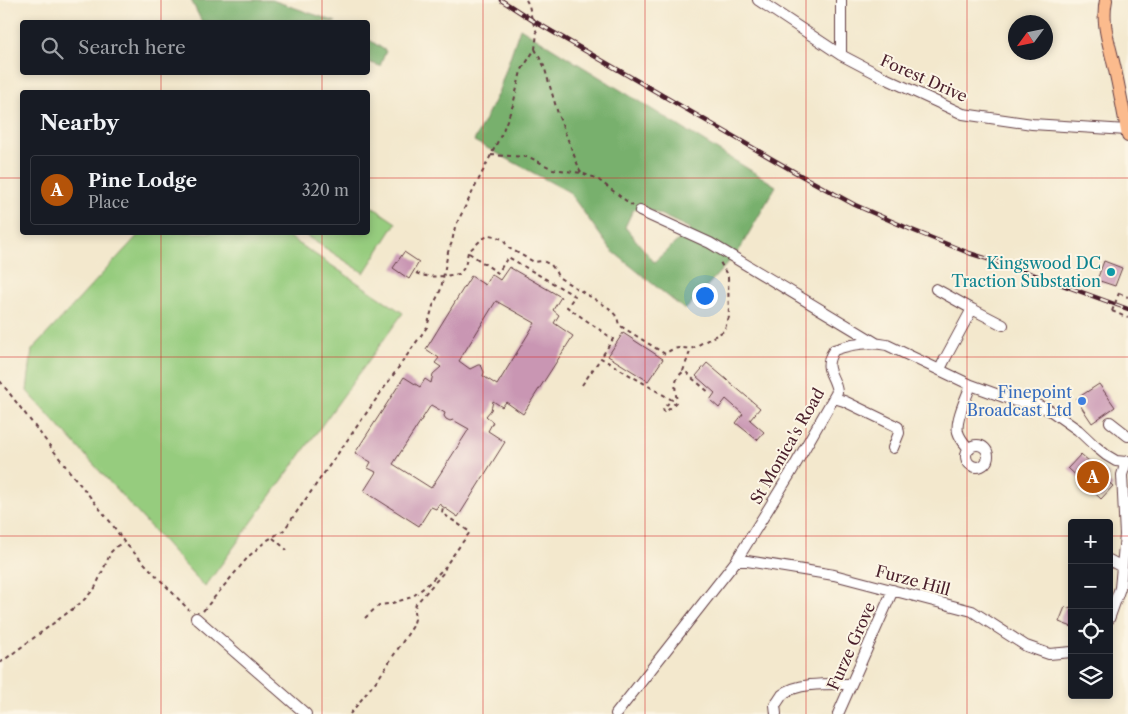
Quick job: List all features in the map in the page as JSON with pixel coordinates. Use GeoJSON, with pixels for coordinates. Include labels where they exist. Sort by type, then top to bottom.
{"type":"FeatureCollection","features":[{"type":"Feature","properties":{"kind":"main road"},"geometry":{"type":"LineString","coordinates":[[1106,0],[1104,10],[1105,31],[1115,67],[1128,133]]}},
{"type":"Feature","properties":{"kind":"street","name":"Forest Drive"},"geometry":{"type":"LineString","coordinates":[[758,0],[841,55],[887,79],[963,114],[1032,124],[1128,133]]}},
{"type":"Feature","properties":{"kind":"street"},"geometry":{"type":"LineString","coordinates":[[841,0],[841,55]]}},
{"type":"Feature","properties":{"kind":"street"},"geometry":{"type":"LineString","coordinates":[[640,211],[710,243],[877,343]]}},
{"type":"Feature","properties":{"kind":"street"},"geometry":{"type":"LineString","coordinates":[[936,289],[1003,325]]}},
{"type":"Feature","properties":{"kind":"street"},"geometry":{"type":"LineString","coordinates":[[940,369],[972,309]]}},
{"type":"Feature","properties":{"kind":"street","name":"St Monica's Road"},"geometry":{"type":"LineString","coordinates":[[616,714],[736,561],[790,474],[838,392],[828,364],[834,350],[858,344],[877,343],[887,345],[972,385],[1014,401],[1034,404],[1051,411],[1078,430],[1106,455],[1116,461],[1127,462]]}},
{"type":"Feature","properties":{"kind":"street"},"geometry":{"type":"LineString","coordinates":[[969,450],[958,431],[958,423],[972,385]]}},
{"type":"Feature","properties":{"kind":"street"},"geometry":{"type":"LineString","coordinates":[[834,398],[898,427],[899,432],[893,448]]}},
{"type":"Feature","properties":{"kind":"street"},"geometry":{"type":"LineString","coordinates":[[1110,422],[1128,436]]}},
{"type":"Feature","properties":{"kind":"street"},"geometry":{"type":"LineString","coordinates":[[1113,609],[1120,588],[1125,535],[1122,475],[1127,462]]}},
{"type":"Feature","properties":{"kind":"street","name":"Furze Hill"},"geometry":{"type":"LineString","coordinates":[[736,561],[748,561],[834,575],[972,611],[1026,646],[1049,654],[1068,652]]}},
{"type":"Feature","properties":{"kind":"street"},"geometry":{"type":"LineString","coordinates":[[1113,562],[1122,567]]}},
{"type":"Feature","properties":{"kind":"street","name":"Furze Grove"},"geometry":{"type":"LineString","coordinates":[[838,714],[893,590]]}},
{"type":"Feature","properties":{"kind":"street"},"geometry":{"type":"LineString","coordinates":[[196,618],[306,714]]}},
{"type":"Feature","properties":{"kind":"street"},"geometry":{"type":"LineString","coordinates":[[776,714],[775,705],[783,695],[793,689],[807,686],[851,684]]}},
{"type":"Feature","properties":{"kind":"path"},"geometry":{"type":"LineString","coordinates":[[0,381],[124,542],[196,618],[249,556],[266,541],[284,530],[427,327],[433,306],[441,289],[455,227],[502,133],[513,105],[522,71],[535,49],[537,33],[526,0]]}},
{"type":"Feature","properties":{"kind":"path"},"geometry":{"type":"LineString","coordinates":[[535,49],[544,66],[559,117],[581,173]]}},
{"type":"Feature","properties":{"kind":"path"},"geometry":{"type":"LineString","coordinates":[[491,155],[529,157],[554,169],[581,173],[596,178],[640,211]]}},
{"type":"Feature","properties":{"kind":"path"},"geometry":{"type":"LineString","coordinates":[[416,273],[444,276],[459,274],[465,267],[468,252],[489,235],[495,236],[504,240],[507,247],[534,262],[543,261],[551,265],[558,277],[609,308],[617,317],[619,325],[665,354],[677,348],[691,349],[724,331],[729,318],[728,277],[719,260]]}},
{"type":"Feature","properties":{"kind":"path"},"geometry":{"type":"LineString","coordinates":[[468,252],[498,273],[508,257],[575,296],[567,307],[612,339],[582,385]]}},
{"type":"Feature","properties":{"kind":"path"},"geometry":{"type":"LineString","coordinates":[[1128,297],[1119,293],[1112,311],[1128,318]]}},
{"type":"Feature","properties":{"kind":"path"},"geometry":{"type":"LineString","coordinates":[[600,358],[672,400],[663,408],[664,412],[677,401],[674,388],[679,374],[683,372],[691,349]]}},
{"type":"Feature","properties":{"kind":"path"},"geometry":{"type":"LineString","coordinates":[[683,372],[687,373],[710,394]]}},
{"type":"Feature","properties":{"kind":"path"},"geometry":{"type":"LineString","coordinates":[[366,618],[379,605],[412,597],[419,592],[446,565],[470,532],[442,513],[443,507]]}},
{"type":"Feature","properties":{"kind":"path"},"geometry":{"type":"LineString","coordinates":[[273,538],[287,550]]}},
{"type":"Feature","properties":{"kind":"path"},"geometry":{"type":"LineString","coordinates":[[0,663],[82,602],[96,588],[111,552],[124,542]]}},
{"type":"Feature","properties":{"kind":"path"},"geometry":{"type":"LineString","coordinates":[[350,714],[399,648],[413,626],[416,604],[444,572],[446,565]]}},
{"type":"Feature","properties":{"kind":"green space"},"geometry":{"type":"Polygon","coordinates":[[[191,0],[272,0],[330,20],[201,20],[191,0]]]}},
{"type":"Feature","properties":{"kind":"green space"},"geometry":{"type":"Polygon","coordinates":[[[520,28],[776,186],[738,252],[685,310],[611,250],[569,192],[474,141],[498,93],[520,28]],[[642,206],[633,210],[625,227],[654,262],[691,229],[642,206]]]}},
{"type":"Feature","properties":{"kind":"green space"},"geometry":{"type":"Polygon","coordinates":[[[370,40],[386,51],[380,66],[370,63],[370,40]]]}},
{"type":"Feature","properties":{"kind":"green space"},"geometry":{"type":"Polygon","coordinates":[[[370,205],[396,223],[364,273],[305,235],[370,235],[370,205]]]}},
{"type":"Feature","properties":{"kind":"green space"},"geometry":{"type":"Polygon","coordinates":[[[138,235],[286,235],[403,313],[205,587],[27,391],[32,350],[138,235]]]}},
{"type":"Feature","properties":{"kind":"building"},"geometry":{"type":"Polygon","coordinates":[[[404,252],[419,262],[409,279],[393,268],[404,252]]]}},
{"type":"Feature","properties":{"kind":"building","name":"Kingswood DC Traction Substation"},"geometry":{"type":"Polygon","coordinates":[[[1104,261],[1122,268],[1115,286],[1097,280],[1104,261]]]}},
{"type":"Feature","properties":{"kind":"building"},"geometry":{"type":"Polygon","coordinates":[[[509,267],[561,297],[553,310],[559,315],[554,323],[573,336],[523,414],[506,402],[502,407],[493,401],[491,410],[486,416],[493,422],[488,431],[505,442],[458,517],[439,504],[436,509],[431,507],[419,526],[364,491],[376,472],[368,468],[371,462],[355,453],[404,377],[420,387],[425,379],[431,383],[433,374],[441,367],[435,363],[439,358],[426,349],[471,276],[485,285],[491,274],[500,280],[509,267]],[[496,301],[459,361],[470,369],[480,365],[484,372],[483,376],[497,385],[535,323],[496,301]],[[431,405],[393,464],[431,488],[469,429],[453,420],[446,419],[445,413],[431,405]]]}},
{"type":"Feature","properties":{"kind":"building"},"geometry":{"type":"Polygon","coordinates":[[[623,333],[663,359],[648,381],[608,356],[623,333]]]}},
{"type":"Feature","properties":{"kind":"building"},"geometry":{"type":"Polygon","coordinates":[[[707,363],[760,408],[750,420],[764,432],[757,440],[736,423],[743,414],[726,399],[719,408],[710,400],[715,393],[696,376],[707,363]]]}},
{"type":"Feature","properties":{"kind":"building"},"geometry":{"type":"Polygon","coordinates":[[[1099,384],[1115,407],[1092,423],[1076,399],[1099,384]]]}},
{"type":"Feature","properties":{"kind":"building"},"geometry":{"type":"Polygon","coordinates":[[[1081,454],[1100,471],[1102,469],[1109,475],[1105,479],[1113,486],[1101,499],[1068,468],[1081,454]]]}},
{"type":"Feature","properties":{"kind":"building"},"geometry":{"type":"Polygon","coordinates":[[[1065,607],[1068,608],[1068,625],[1059,622],[1065,607]]]}},
{"type":"Feature","properties":{"kind":"railway"},"geometry":{"type":"LineString","coordinates":[[501,0],[532,20],[855,205],[969,253],[1128,309]]}},
{"type":"Feature","properties":{"kind":"place","name":"Kingswood DC Traction Substation"},"geometry":{"type":"Point","coordinates":[1111,272]}},
{"type":"Feature","properties":{"kind":"place","name":"Finepoint Broadcast Ltd"},"geometry":{"type":"Point","coordinates":[1082,401]}},
{"type":"Feature","properties":{"kind":"place","name":"Pine Lodge"},"geometry":{"type":"Point","coordinates":[1093,477]}}]}
